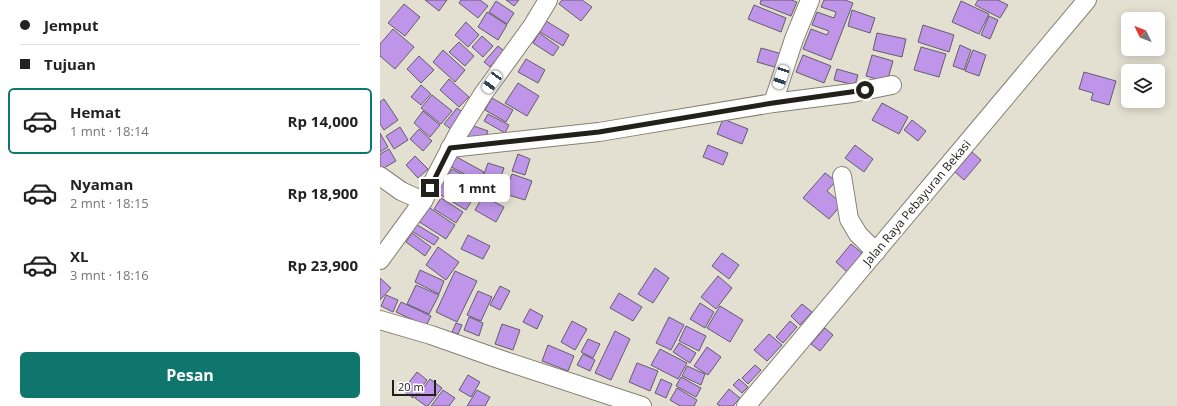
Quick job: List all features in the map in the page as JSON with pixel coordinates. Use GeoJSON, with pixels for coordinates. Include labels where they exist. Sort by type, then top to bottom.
{"type":"FeatureCollection","features":[{"type":"Feature","properties":{"kind":"street"},"geometry":{"type":"LineString","coordinates":[[380,260],[423,201],[450,148],[483,94],[533,25],[548,0]]}},
{"type":"Feature","properties":{"kind":"street"},"geometry":{"type":"LineString","coordinates":[[773,103],[794,39],[810,0]]}},
{"type":"Feature","properties":{"kind":"street","name":"Jalan Raya Pebayuran Bekasi"},"geometry":{"type":"LineString","coordinates":[[746,406],[1087,0]]}},
{"type":"Feature","properties":{"kind":"street"},"geometry":{"type":"LineString","coordinates":[[450,148],[599,132],[773,103],[852,93],[892,85]]}},
{"type":"Feature","properties":{"kind":"street"},"geometry":{"type":"LineString","coordinates":[[380,176],[401,191],[423,201]]}},
{"type":"Feature","properties":{"kind":"street"},"geometry":{"type":"LineString","coordinates":[[842,176],[849,219],[858,234],[876,252]]}},
{"type":"Feature","properties":{"kind":"street"},"geometry":{"type":"LineString","coordinates":[[380,320],[431,335],[642,406]]}},
{"type":"Feature","properties":{"kind":"building"},"geometry":{"type":"Polygon","coordinates":[[[425,0],[447,0],[439,11],[425,0]]]}},
{"type":"Feature","properties":{"kind":"building"},"geometry":{"type":"Polygon","coordinates":[[[461,0],[480,0],[488,6],[478,18],[459,3],[461,0]]]}},
{"type":"Feature","properties":{"kind":"building"},"geometry":{"type":"Polygon","coordinates":[[[506,0],[519,0],[514,6],[506,0]]]}},
{"type":"Feature","properties":{"kind":"building"},"geometry":{"type":"Polygon","coordinates":[[[562,0],[582,0],[592,7],[581,21],[559,4],[562,0]]]}},
{"type":"Feature","properties":{"kind":"building"},"geometry":{"type":"Polygon","coordinates":[[[761,0],[791,0],[797,2],[791,16],[760,4],[761,0]]]}},
{"type":"Feature","properties":{"kind":"building"},"geometry":{"type":"Polygon","coordinates":[[[824,0],[845,0],[853,3],[831,60],[803,49],[811,29],[827,35],[829,31],[812,25],[817,12],[834,18],[836,12],[821,7],[824,0]]]}},
{"type":"Feature","properties":{"kind":"building"},"geometry":{"type":"Polygon","coordinates":[[[978,0],[998,0],[1008,5],[1000,18],[975,5],[978,0]]]}},
{"type":"Feature","properties":{"kind":"building"},"geometry":{"type":"Polygon","coordinates":[[[496,1],[514,13],[507,24],[489,12],[496,1]]]}},
{"type":"Feature","properties":{"kind":"building"},"geometry":{"type":"Polygon","coordinates":[[[961,1],[989,14],[979,34],[952,22],[961,1]]]}},
{"type":"Feature","properties":{"kind":"building"},"geometry":{"type":"Polygon","coordinates":[[[404,4],[420,17],[405,36],[388,23],[404,4]]]}},
{"type":"Feature","properties":{"kind":"building"},"geometry":{"type":"Polygon","coordinates":[[[754,5],[786,18],[781,32],[748,19],[754,5]]]}},
{"type":"Feature","properties":{"kind":"building"},"geometry":{"type":"Polygon","coordinates":[[[852,10],[875,18],[870,33],[848,26],[852,10]]]}},
{"type":"Feature","properties":{"kind":"building"},"geometry":{"type":"Polygon","coordinates":[[[487,12],[507,25],[498,40],[478,27],[487,12]]]}},
{"type":"Feature","properties":{"kind":"building"},"geometry":{"type":"Polygon","coordinates":[[[989,16],[998,20],[990,39],[981,35],[989,16]]]}},
{"type":"Feature","properties":{"kind":"building"},"geometry":{"type":"Polygon","coordinates":[[[546,21],[569,35],[563,46],[540,32],[546,21]]]}},
{"type":"Feature","properties":{"kind":"building"},"geometry":{"type":"Polygon","coordinates":[[[466,22],[479,35],[468,47],[455,35],[466,22]]]}},
{"type":"Feature","properties":{"kind":"building"},"geometry":{"type":"Polygon","coordinates":[[[923,25],[954,35],[949,52],[918,42],[923,25]]]}},
{"type":"Feature","properties":{"kind":"building"},"geometry":{"type":"Polygon","coordinates":[[[393,29],[414,47],[395,69],[380,56],[380,44],[393,29]]]}},
{"type":"Feature","properties":{"kind":"building"},"geometry":{"type":"Polygon","coordinates":[[[539,33],[559,47],[553,56],[533,43],[539,33]]]}},
{"type":"Feature","properties":{"kind":"building"},"geometry":{"type":"Polygon","coordinates":[[[877,33],[906,39],[902,57],[873,50],[877,33]]]}},
{"type":"Feature","properties":{"kind":"building"},"geometry":{"type":"Polygon","coordinates":[[[482,36],[493,46],[483,57],[472,47],[482,36]]]}},
{"type":"Feature","properties":{"kind":"building"},"geometry":{"type":"Polygon","coordinates":[[[459,42],[474,56],[465,66],[449,52],[459,42]]]}},
{"type":"Feature","properties":{"kind":"building"},"geometry":{"type":"Polygon","coordinates":[[[960,45],[971,50],[964,70],[953,66],[960,45]]]}},
{"type":"Feature","properties":{"kind":"building"},"geometry":{"type":"Polygon","coordinates":[[[498,46],[504,51],[490,67],[484,62],[498,46]]]}},
{"type":"Feature","properties":{"kind":"building"},"geometry":{"type":"Polygon","coordinates":[[[921,47],[946,54],[939,77],[914,70],[921,47]]]}},
{"type":"Feature","properties":{"kind":"building"},"geometry":{"type":"Polygon","coordinates":[[[761,48],[782,54],[778,68],[757,62],[761,48]]]}},
{"type":"Feature","properties":{"kind":"building"},"geometry":{"type":"Polygon","coordinates":[[[443,50],[465,70],[455,82],[433,62],[443,50]]]}},
{"type":"Feature","properties":{"kind":"building"},"geometry":{"type":"Polygon","coordinates":[[[973,50],[986,55],[979,76],[965,71],[973,50]]]}},
{"type":"Feature","properties":{"kind":"building"},"geometry":{"type":"Polygon","coordinates":[[[803,55],[831,66],[824,83],[796,72],[803,55]]]}},
{"type":"Feature","properties":{"kind":"building"},"geometry":{"type":"Polygon","coordinates":[[[872,55],[893,61],[887,82],[866,76],[872,55]]]}},
{"type":"Feature","properties":{"kind":"building"},"geometry":{"type":"Polygon","coordinates":[[[419,56],[434,70],[421,83],[407,69],[419,56]]]}},
{"type":"Feature","properties":{"kind":"building"},"geometry":{"type":"Polygon","coordinates":[[[526,59],[545,70],[538,83],[518,72],[526,59]]]}},
{"type":"Feature","properties":{"kind":"building"},"geometry":{"type":"Polygon","coordinates":[[[837,69],[858,75],[855,85],[834,80],[837,69]]]}},
{"type":"Feature","properties":{"kind":"building"},"geometry":{"type":"Polygon","coordinates":[[[1084,72],[1116,81],[1109,105],[1091,100],[1093,93],[1079,89],[1084,72]]]}},
{"type":"Feature","properties":{"kind":"building"},"geometry":{"type":"Polygon","coordinates":[[[449,79],[469,97],[459,107],[440,90],[449,79]]]}},
{"type":"Feature","properties":{"kind":"building"},"geometry":{"type":"Polygon","coordinates":[[[518,83],[539,96],[527,116],[505,103],[518,83]]]}},
{"type":"Feature","properties":{"kind":"building"},"geometry":{"type":"Polygon","coordinates":[[[421,85],[431,94],[421,105],[411,97],[421,85]]]}},
{"type":"Feature","properties":{"kind":"building"},"geometry":{"type":"Polygon","coordinates":[[[432,95],[452,111],[441,124],[421,108],[432,95]]]}},
{"type":"Feature","properties":{"kind":"building"},"geometry":{"type":"Polygon","coordinates":[[[492,98],[513,110],[506,122],[485,110],[492,98]]]}},
{"type":"Feature","properties":{"kind":"building"},"geometry":{"type":"Polygon","coordinates":[[[384,99],[398,120],[384,130],[380,124],[380,102],[384,99]]]}},
{"type":"Feature","properties":{"kind":"building"},"geometry":{"type":"Polygon","coordinates":[[[882,103],[908,117],[899,134],[872,120],[882,103]]]}},
{"type":"Feature","properties":{"kind":"building"},"geometry":{"type":"Polygon","coordinates":[[[457,108],[465,114],[452,130],[444,124],[457,108]]]}},
{"type":"Feature","properties":{"kind":"building"},"geometry":{"type":"Polygon","coordinates":[[[423,111],[440,125],[430,137],[414,123],[423,111]]]}},
{"type":"Feature","properties":{"kind":"building"},"geometry":{"type":"Polygon","coordinates":[[[488,114],[509,125],[505,133],[484,121],[488,114]]]}},
{"type":"Feature","properties":{"kind":"building"},"geometry":{"type":"Polygon","coordinates":[[[723,119],[748,129],[742,144],[717,134],[723,119]]]}},
{"type":"Feature","properties":{"kind":"building"},"geometry":{"type":"Polygon","coordinates":[[[912,120],[926,131],[918,141],[904,130],[912,120]]]}},
{"type":"Feature","properties":{"kind":"building"},"geometry":{"type":"Polygon","coordinates":[[[465,123],[488,131],[483,144],[460,136],[465,123]]]}},
{"type":"Feature","properties":{"kind":"building"},"geometry":{"type":"Polygon","coordinates":[[[400,127],[408,140],[394,149],[386,136],[400,127]]]}},
{"type":"Feature","properties":{"kind":"building"},"geometry":{"type":"Polygon","coordinates":[[[419,129],[432,141],[423,151],[410,139],[419,129]]]}},
{"type":"Feature","properties":{"kind":"building"},"geometry":{"type":"Polygon","coordinates":[[[380,133],[388,147],[380,152],[380,133]]]}},
{"type":"Feature","properties":{"kind":"building"},"geometry":{"type":"Polygon","coordinates":[[[708,145],[728,153],[723,165],[703,157],[708,145]]]}},
{"type":"Feature","properties":{"kind":"building"},"geometry":{"type":"Polygon","coordinates":[[[855,145],[873,159],[864,172],[845,158],[855,145]]]}},
{"type":"Feature","properties":{"kind":"building"},"geometry":{"type":"Polygon","coordinates":[[[389,149],[396,161],[382,169],[380,166],[380,154],[389,149]]]}},
{"type":"Feature","properties":{"kind":"building"},"geometry":{"type":"Polygon","coordinates":[[[972,152],[981,160],[964,180],[955,172],[972,152]]]}},
{"type":"Feature","properties":{"kind":"building"},"geometry":{"type":"Polygon","coordinates":[[[518,154],[530,159],[525,175],[512,171],[518,154]]]}},
{"type":"Feature","properties":{"kind":"building"},"geometry":{"type":"Polygon","coordinates":[[[453,155],[484,172],[479,182],[448,165],[453,155]]]}},
{"type":"Feature","properties":{"kind":"building"},"geometry":{"type":"Polygon","coordinates":[[[415,156],[428,169],[418,178],[406,165],[415,156]]]}},
{"type":"Feature","properties":{"kind":"building"},"geometry":{"type":"Polygon","coordinates":[[[488,163],[504,168],[496,191],[480,185],[488,163]]]}},
{"type":"Feature","properties":{"kind":"building"},"geometry":{"type":"Polygon","coordinates":[[[452,169],[480,184],[474,194],[446,179],[452,169]]]}},
{"type":"Feature","properties":{"kind":"building"},"geometry":{"type":"Polygon","coordinates":[[[825,173],[836,181],[827,191],[842,204],[829,219],[803,198],[825,173]]]}},
{"type":"Feature","properties":{"kind":"building"},"geometry":{"type":"Polygon","coordinates":[[[512,174],[532,181],[525,200],[505,194],[512,174]]]}},
{"type":"Feature","properties":{"kind":"building"},"geometry":{"type":"Polygon","coordinates":[[[444,179],[474,197],[466,210],[436,192],[444,179]]]}},
{"type":"Feature","properties":{"kind":"building"},"geometry":{"type":"Polygon","coordinates":[[[483,196],[504,207],[496,222],[475,210],[483,196]]]}},
{"type":"Feature","properties":{"kind":"building"},"geometry":{"type":"Polygon","coordinates":[[[441,198],[463,212],[456,223],[434,209],[441,198]]]}},
{"type":"Feature","properties":{"kind":"building"},"geometry":{"type":"Polygon","coordinates":[[[427,206],[455,225],[446,239],[418,221],[427,206]]]}},
{"type":"Feature","properties":{"kind":"building"},"geometry":{"type":"Polygon","coordinates":[[[414,223],[439,238],[434,245],[410,230],[414,223]]]}},
{"type":"Feature","properties":{"kind":"building"},"geometry":{"type":"Polygon","coordinates":[[[412,233],[431,247],[425,256],[406,242],[412,233]]]}},
{"type":"Feature","properties":{"kind":"building"},"geometry":{"type":"Polygon","coordinates":[[[468,235],[490,246],[483,259],[461,249],[468,235]]]}},
{"type":"Feature","properties":{"kind":"building"},"geometry":{"type":"Polygon","coordinates":[[[851,244],[863,254],[847,272],[836,262],[851,244]]]}},
{"type":"Feature","properties":{"kind":"building"},"geometry":{"type":"Polygon","coordinates":[[[438,247],[459,262],[446,280],[426,265],[438,247]]]}},
{"type":"Feature","properties":{"kind":"building"},"geometry":{"type":"Polygon","coordinates":[[[722,253],[739,265],[729,279],[712,266],[722,253]]]}},
{"type":"Feature","properties":{"kind":"building"},"geometry":{"type":"Polygon","coordinates":[[[655,268],[669,278],[653,303],[638,294],[655,268]]]}},
{"type":"Feature","properties":{"kind":"building"},"geometry":{"type":"Polygon","coordinates":[[[420,270],[444,281],[439,294],[415,282],[420,270]]]}},
{"type":"Feature","properties":{"kind":"building"},"geometry":{"type":"Polygon","coordinates":[[[455,271],[477,281],[457,322],[436,312],[455,271]]]}},
{"type":"Feature","properties":{"kind":"building"},"geometry":{"type":"Polygon","coordinates":[[[718,276],[732,288],[716,309],[701,297],[718,276]]]}},
{"type":"Feature","properties":{"kind":"building"},"geometry":{"type":"Polygon","coordinates":[[[380,278],[391,288],[380,300],[380,278]]]}},
{"type":"Feature","properties":{"kind":"building"},"geometry":{"type":"Polygon","coordinates":[[[416,285],[439,295],[429,314],[407,304],[416,285]]]}},
{"type":"Feature","properties":{"kind":"building"},"geometry":{"type":"Polygon","coordinates":[[[500,286],[510,291],[500,310],[490,305],[500,286]]]}},
{"type":"Feature","properties":{"kind":"building"},"geometry":{"type":"Polygon","coordinates":[[[478,291],[492,297],[481,321],[467,315],[478,291]]]}},
{"type":"Feature","properties":{"kind":"building"},"geometry":{"type":"Polygon","coordinates":[[[619,293],[642,307],[633,321],[610,308],[619,293]]]}},
{"type":"Feature","properties":{"kind":"building"},"geometry":{"type":"Polygon","coordinates":[[[386,295],[398,300],[393,312],[381,306],[386,295]]]}},
{"type":"Feature","properties":{"kind":"building"},"geometry":{"type":"Polygon","coordinates":[[[401,302],[431,316],[426,326],[396,312],[401,302]]]}},
{"type":"Feature","properties":{"kind":"building"},"geometry":{"type":"Polygon","coordinates":[[[700,303],[714,312],[705,328],[690,319],[700,303]]]}},
{"type":"Feature","properties":{"kind":"building"},"geometry":{"type":"Polygon","coordinates":[[[802,304],[812,312],[800,325],[791,316],[802,304]]]}},
{"type":"Feature","properties":{"kind":"building"},"geometry":{"type":"Polygon","coordinates":[[[720,306],[743,320],[730,342],[707,328],[720,306]]]}},
{"type":"Feature","properties":{"kind":"building"},"geometry":{"type":"Polygon","coordinates":[[[530,309],[543,316],[537,329],[523,322],[530,309]]]}},
{"type":"Feature","properties":{"kind":"building"},"geometry":{"type":"Polygon","coordinates":[[[469,317],[483,323],[479,336],[464,330],[469,317]]]}},
{"type":"Feature","properties":{"kind":"building"},"geometry":{"type":"Polygon","coordinates":[[[669,317],[684,325],[671,350],[656,343],[669,317]]]}},
{"type":"Feature","properties":{"kind":"building"},"geometry":{"type":"Polygon","coordinates":[[[572,321],[587,329],[575,350],[561,342],[572,321]]]}},
{"type":"Feature","properties":{"kind":"building"},"geometry":{"type":"Polygon","coordinates":[[[790,321],[797,327],[783,343],[776,337],[790,321]]]}},
{"type":"Feature","properties":{"kind":"building"},"geometry":{"type":"Polygon","coordinates":[[[456,323],[462,325],[458,334],[452,332],[456,323]]]}},
{"type":"Feature","properties":{"kind":"building"},"geometry":{"type":"Polygon","coordinates":[[[502,324],[520,330],[513,350],[495,344],[502,324]]]}},
{"type":"Feature","properties":{"kind":"building"},"geometry":{"type":"Polygon","coordinates":[[[686,326],[706,336],[699,351],[679,341],[686,326]]]}},
{"type":"Feature","properties":{"kind":"building"},"geometry":{"type":"Polygon","coordinates":[[[825,328],[833,335],[820,351],[811,344],[825,328]]]}},
{"type":"Feature","properties":{"kind":"building"},"geometry":{"type":"Polygon","coordinates":[[[615,331],[630,339],[611,380],[595,373],[615,331]]]}},
{"type":"Feature","properties":{"kind":"building"},"geometry":{"type":"Polygon","coordinates":[[[769,334],[782,345],[767,361],[754,350],[769,334]]]}},
{"type":"Feature","properties":{"kind":"building"},"geometry":{"type":"Polygon","coordinates":[[[588,339],[600,344],[593,358],[581,352],[588,339]]]}},
{"type":"Feature","properties":{"kind":"building"},"geometry":{"type":"Polygon","coordinates":[[[679,343],[696,353],[690,363],[673,352],[679,343]]]}},
{"type":"Feature","properties":{"kind":"building"},"geometry":{"type":"Polygon","coordinates":[[[548,345],[574,356],[568,371],[542,361],[548,345]]]}},
{"type":"Feature","properties":{"kind":"building"},"geometry":{"type":"Polygon","coordinates":[[[707,347],[721,357],[708,375],[694,366],[707,347]]]}},
{"type":"Feature","properties":{"kind":"building"},"geometry":{"type":"Polygon","coordinates":[[[660,349],[687,363],[678,379],[651,365],[660,349]]]}},
{"type":"Feature","properties":{"kind":"building"},"geometry":{"type":"Polygon","coordinates":[[[583,354],[595,360],[590,371],[577,365],[583,354]]]}},
{"type":"Feature","properties":{"kind":"building"},"geometry":{"type":"Polygon","coordinates":[[[637,363],[658,371],[650,391],[629,382],[637,363]]]}},
{"type":"Feature","properties":{"kind":"building"},"geometry":{"type":"Polygon","coordinates":[[[755,365],[761,370],[748,384],[742,378],[755,365]]]}},
{"type":"Feature","properties":{"kind":"building"},"geometry":{"type":"Polygon","coordinates":[[[687,366],[705,374],[701,385],[682,376],[687,366]]]}},
{"type":"Feature","properties":{"kind":"building"},"geometry":{"type":"Polygon","coordinates":[[[417,372],[427,380],[413,398],[403,390],[417,372]]]}},
{"type":"Feature","properties":{"kind":"building"},"geometry":{"type":"Polygon","coordinates":[[[468,375],[480,382],[471,397],[459,390],[468,375]]]}},
{"type":"Feature","properties":{"kind":"building"},"geometry":{"type":"Polygon","coordinates":[[[681,377],[701,388],[696,397],[676,386],[681,377]]]}},
{"type":"Feature","properties":{"kind":"building"},"geometry":{"type":"Polygon","coordinates":[[[430,379],[442,388],[428,406],[426,406],[415,398],[430,379]]]}},
{"type":"Feature","properties":{"kind":"building"},"geometry":{"type":"Polygon","coordinates":[[[661,379],[672,384],[666,398],[655,393],[661,379]]]}},
{"type":"Feature","properties":{"kind":"building"},"geometry":{"type":"Polygon","coordinates":[[[739,379],[748,387],[742,393],[733,385],[739,379]]]}},
{"type":"Feature","properties":{"kind":"building"},"geometry":{"type":"Polygon","coordinates":[[[677,388],[697,400],[694,406],[680,406],[670,400],[677,388]]]}},
{"type":"Feature","properties":{"kind":"building"},"geometry":{"type":"Polygon","coordinates":[[[729,389],[740,398],[733,406],[720,406],[717,404],[729,389]]]}},
{"type":"Feature","properties":{"kind":"building"},"geometry":{"type":"Polygon","coordinates":[[[443,390],[455,398],[449,406],[431,406],[443,390]]]}},
{"type":"Feature","properties":{"kind":"building"},"geometry":{"type":"Polygon","coordinates":[[[477,390],[490,397],[485,406],[467,406],[477,390]]]}},
{"type":"Feature","properties":{"kind":"route"},"geometry":{"type":"LineString","coordinates":[[430,188],[450,148],[599,132],[773,103],[865,90]]}}]}
